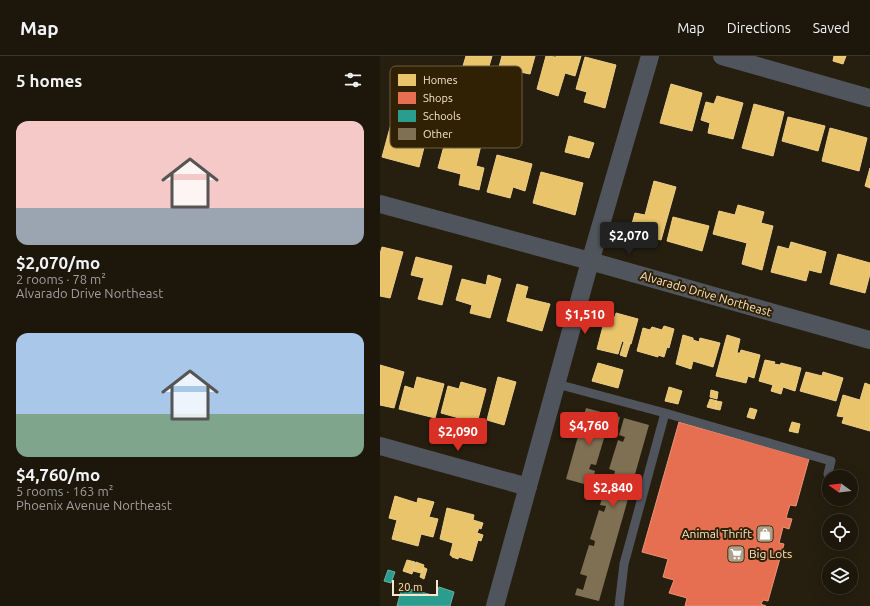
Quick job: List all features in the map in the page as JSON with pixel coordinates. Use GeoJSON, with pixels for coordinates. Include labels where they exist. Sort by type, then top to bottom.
{"type":"FeatureCollection","features":[{"type":"Feature","properties":{"kind":"street"},"geometry":{"type":"LineString","coordinates":[[495,606],[590,261],[650,56]]}},
{"type":"Feature","properties":{"kind":"street"},"geometry":{"type":"LineString","coordinates":[[722,56],[870,98]]}},
{"type":"Feature","properties":{"kind":"street","name":"Alvarado Drive Northeast"},"geometry":{"type":"LineString","coordinates":[[380,204],[590,261],[870,340]]}},
{"type":"Feature","properties":{"kind":"street"},"geometry":{"type":"LineString","coordinates":[[380,446],[528,487]]}},
{"type":"Feature","properties":{"kind":"lane"},"geometry":{"type":"LineString","coordinates":[[556,384],[665,413],[831,461],[829,470]]}},
{"type":"Feature","properties":{"kind":"lane"},"geometry":{"type":"LineString","coordinates":[[619,606],[624,564],[665,413]]}},
{"type":"Feature","properties":{"kind":"building: Homes"},"geometry":{"type":"Polygon","coordinates":[[[466,56],[492,56],[489,66],[463,66],[466,56]]]}},
{"type":"Feature","properties":{"kind":"building: Homes"},"geometry":{"type":"Polygon","coordinates":[[[502,56],[535,56],[530,74],[522,72],[522,66],[499,66],[502,56]]]}},
{"type":"Feature","properties":{"kind":"building: Homes"},"geometry":{"type":"Polygon","coordinates":[[[546,56],[581,56],[575,76],[565,73],[558,96],[537,89],[546,56]]]}},
{"type":"Feature","properties":{"kind":"building: Homes"},"geometry":{"type":"Polygon","coordinates":[[[834,56],[846,56],[843,64],[833,61],[834,56]]]}},
{"type":"Feature","properties":{"kind":"building: Homes"},"geometry":{"type":"Polygon","coordinates":[[[585,57],[616,65],[605,108],[584,102],[587,92],[576,89],[585,57]]]}},
{"type":"Feature","properties":{"kind":"building: Homes"},"geometry":{"type":"Polygon","coordinates":[[[671,84],[702,93],[692,131],[660,123],[671,84]]]}},
{"type":"Feature","properties":{"kind":"building: Homes"},"geometry":{"type":"Polygon","coordinates":[[[717,96],[743,103],[733,139],[708,133],[710,123],[701,120],[706,102],[714,104],[717,96]]]}},
{"type":"Feature","properties":{"kind":"building: Homes"},"geometry":{"type":"Polygon","coordinates":[[[754,104],[784,112],[773,156],[742,148],[754,104]]]}},
{"type":"Feature","properties":{"kind":"building: Homes"},"geometry":{"type":"Polygon","coordinates":[[[788,117],[825,126],[818,151],[782,141],[788,117]]]}},
{"type":"Feature","properties":{"kind":"building: Homes"},"geometry":{"type":"Polygon","coordinates":[[[390,128],[390,148],[424,148],[419,167],[382,157],[390,128]]]}},
{"type":"Feature","properties":{"kind":"building: Homes"},"geometry":{"type":"Polygon","coordinates":[[[830,128],[867,138],[859,171],[822,161],[830,128]]]}},
{"type":"Feature","properties":{"kind":"building: Homes"},"geometry":{"type":"Polygon","coordinates":[[[569,136],[594,143],[589,158],[565,152],[569,136]]]}},
{"type":"Feature","properties":{"kind":"building: Homes"},"geometry":{"type":"Polygon","coordinates":[[[443,148],[480,148],[476,166],[484,168],[479,190],[459,185],[461,174],[438,168],[443,148]]]}},
{"type":"Feature","properties":{"kind":"building: Homes"},"geometry":{"type":"Polygon","coordinates":[[[497,155],[532,164],[525,191],[513,187],[510,198],[487,192],[497,155]]]}},
{"type":"Feature","properties":{"kind":"building: Homes"},"geometry":{"type":"Polygon","coordinates":[[[870,168],[870,188],[865,186],[870,168]]]}},
{"type":"Feature","properties":{"kind":"building: Homes"},"geometry":{"type":"Polygon","coordinates":[[[541,172],[583,183],[575,215],[533,203],[541,172]]]}},
{"type":"Feature","properties":{"kind":"building: Homes"},"geometry":{"type":"Polygon","coordinates":[[[654,181],[676,187],[661,240],[638,234],[635,244],[627,242],[635,213],[645,215],[654,181]]]}},
{"type":"Feature","properties":{"kind":"building: Homes"},"geometry":{"type":"Polygon","coordinates":[[[738,205],[764,212],[761,223],[773,226],[762,270],[742,264],[747,243],[713,234],[719,211],[735,215],[738,205]]]}},
{"type":"Feature","properties":{"kind":"building: Homes"},"geometry":{"type":"Polygon","coordinates":[[[673,217],[709,226],[702,251],[667,241],[673,217]]]}},
{"type":"Feature","properties":{"kind":"building: Homes"},"geometry":{"type":"Polygon","coordinates":[[[791,242],[826,252],[821,273],[809,270],[806,281],[771,272],[778,246],[789,249],[791,242]]]}},
{"type":"Feature","properties":{"kind":"building: Homes"},"geometry":{"type":"Polygon","coordinates":[[[382,247],[403,252],[390,298],[380,296],[380,254],[382,247]]]}},
{"type":"Feature","properties":{"kind":"building: Homes"},"geometry":{"type":"Polygon","coordinates":[[[838,254],[870,263],[870,274],[865,293],[830,284],[838,254]]]}},
{"type":"Feature","properties":{"kind":"building: Homes"},"geometry":{"type":"Polygon","coordinates":[[[416,257],[452,266],[442,305],[418,299],[424,278],[411,275],[416,257]]]}},
{"type":"Feature","properties":{"kind":"building: Homes"},"geometry":{"type":"Polygon","coordinates":[[[488,275],[501,279],[490,318],[470,313],[472,305],[456,300],[462,279],[486,285],[488,275]]]}},
{"type":"Feature","properties":{"kind":"building: Homes"},"geometry":{"type":"Polygon","coordinates":[[[517,284],[528,287],[525,298],[550,304],[542,331],[507,321],[517,284]]]}},
{"type":"Feature","properties":{"kind":"building: Homes"},"geometry":{"type":"Polygon","coordinates":[[[616,313],[638,319],[631,344],[622,341],[618,354],[597,349],[606,315],[615,317],[616,313]]]}},
{"type":"Feature","properties":{"kind":"building: Homes"},"geometry":{"type":"Polygon","coordinates":[[[664,326],[674,329],[669,348],[667,347],[664,357],[658,355],[658,357],[637,351],[643,328],[650,330],[652,327],[662,330],[664,326]]]}},
{"type":"Feature","properties":{"kind":"building: Homes"},"geometry":{"type":"Polygon","coordinates":[[[683,335],[693,338],[693,340],[699,342],[700,338],[720,343],[713,367],[693,361],[691,369],[676,364],[683,335]]]}},
{"type":"Feature","properties":{"kind":"building: Homes"},"geometry":{"type":"Polygon","coordinates":[[[727,335],[740,339],[737,353],[740,353],[741,350],[760,355],[754,378],[748,376],[746,383],[716,376],[727,335]]]}},
{"type":"Feature","properties":{"kind":"building: Homes"},"geometry":{"type":"Polygon","coordinates":[[[624,342],[630,344],[626,357],[620,355],[624,342]]]}},
{"type":"Feature","properties":{"kind":"building: Homes"},"geometry":{"type":"Polygon","coordinates":[[[765,360],[775,362],[774,364],[780,365],[781,363],[801,368],[795,391],[783,387],[781,394],[771,391],[773,385],[759,381],[765,360]]]}},
{"type":"Feature","properties":{"kind":"building: Homes"},"geometry":{"type":"Polygon","coordinates":[[[598,363],[623,370],[618,388],[592,381],[598,363]]]}},
{"type":"Feature","properties":{"kind":"building: Homes"},"geometry":{"type":"Polygon","coordinates":[[[380,365],[404,372],[394,408],[380,405],[380,365]]]}},
{"type":"Feature","properties":{"kind":"building: Homes"},"geometry":{"type":"Polygon","coordinates":[[[806,372],[822,376],[823,372],[843,378],[836,401],[800,391],[806,372]]]}},
{"type":"Feature","properties":{"kind":"building: Homes"},"geometry":{"type":"Polygon","coordinates":[[[417,377],[444,384],[435,418],[399,409],[405,386],[414,389],[417,377]]]}},
{"type":"Feature","properties":{"kind":"building: Homes"},"geometry":{"type":"Polygon","coordinates":[[[498,377],[516,382],[504,425],[487,420],[498,377]]]}},
{"type":"Feature","properties":{"kind":"building: Homes"},"geometry":{"type":"Polygon","coordinates":[[[461,382],[486,389],[477,423],[441,413],[448,386],[459,389],[461,382]]]}},
{"type":"Feature","properties":{"kind":"building: Homes"},"geometry":{"type":"Polygon","coordinates":[[[865,383],[870,385],[870,431],[842,423],[844,417],[837,416],[843,395],[860,400],[865,383]]]}},
{"type":"Feature","properties":{"kind":"building: Homes"},"geometry":{"type":"Polygon","coordinates":[[[669,387],[682,391],[678,404],[665,401],[669,387]]]}},
{"type":"Feature","properties":{"kind":"building: Homes"},"geometry":{"type":"Polygon","coordinates":[[[711,390],[718,392],[717,399],[710,397],[711,390]]]}},
{"type":"Feature","properties":{"kind":"building: Homes"},"geometry":{"type":"Polygon","coordinates":[[[710,399],[717,401],[715,409],[707,407],[710,399]]]}},
{"type":"Feature","properties":{"kind":"building: Homes"},"geometry":{"type":"Polygon","coordinates":[[[716,401],[722,402],[720,410],[715,409],[716,401]]]}},
{"type":"Feature","properties":{"kind":"building: Homes"},"geometry":{"type":"Polygon","coordinates":[[[750,408],[757,410],[754,419],[747,417],[750,408]]]}},
{"type":"Feature","properties":{"kind":"building: Homes"},"geometry":{"type":"Polygon","coordinates":[[[792,422],[800,424],[798,433],[789,431],[792,422]]]}},
{"type":"Feature","properties":{"kind":"building: Homes"},"geometry":{"type":"Polygon","coordinates":[[[395,496],[417,503],[418,498],[434,502],[429,517],[438,519],[433,537],[421,534],[418,546],[392,539],[397,520],[389,518],[395,496]]]}},
{"type":"Feature","properties":{"kind":"building: Homes"},"geometry":{"type":"Polygon","coordinates":[[[447,508],[474,515],[473,520],[483,523],[481,529],[479,528],[477,533],[483,535],[481,541],[478,540],[472,561],[459,557],[458,559],[452,557],[450,555],[453,543],[440,539],[447,508]]]}},
{"type":"Feature","properties":{"kind":"building: Homes"},"geometry":{"type":"Polygon","coordinates":[[[407,560],[415,562],[412,574],[403,571],[407,560]]]}},
{"type":"Feature","properties":{"kind":"building: Homes"},"geometry":{"type":"Polygon","coordinates":[[[416,562],[424,565],[421,573],[413,571],[416,562]]]}},
{"type":"Feature","properties":{"kind":"building: Homes"},"geometry":{"type":"Polygon","coordinates":[[[423,567],[427,569],[424,579],[420,577],[423,567]]]}},
{"type":"Feature","properties":{"kind":"building: Shops"},"geometry":{"type":"Polygon","coordinates":[[[679,422],[809,459],[796,506],[790,505],[786,518],[792,519],[789,529],[783,527],[779,543],[784,544],[768,601],[763,600],[761,604],[766,606],[685,606],[687,598],[669,593],[674,580],[663,577],[668,559],[642,552],[679,422]]]}},
{"type":"Feature","properties":{"kind":"building: Schools"},"geometry":{"type":"Polygon","coordinates":[[[388,570],[395,572],[391,583],[384,581],[388,570]]]}},
{"type":"Feature","properties":{"kind":"building: Schools"},"geometry":{"type":"Polygon","coordinates":[[[402,587],[436,596],[439,587],[454,592],[450,606],[397,606],[402,587]]]}},
{"type":"Feature","properties":{"kind":"building: Other"},"geometry":{"type":"Polygon","coordinates":[[[586,408],[620,417],[618,426],[608,423],[606,430],[601,428],[599,434],[605,435],[596,465],[591,464],[589,469],[595,471],[591,486],[566,479],[586,408]]]}},
{"type":"Feature","properties":{"kind":"building: Other"},"geometry":{"type":"Polygon","coordinates":[[[624,418],[649,425],[599,601],[575,595],[577,588],[583,590],[587,576],[580,574],[589,545],[594,546],[595,541],[590,539],[599,510],[604,512],[606,506],[600,505],[609,474],[614,475],[615,471],[609,469],[618,440],[623,442],[625,437],[619,435],[624,418]]]}},
{"type":"Feature","properties":{"kind":"place","name":"Animal Thrift"},"geometry":{"type":"Point","coordinates":[765,534]}},
{"type":"Feature","properties":{"kind":"place","name":"Big Lots"},"geometry":{"type":"Point","coordinates":[736,554]}}]}
